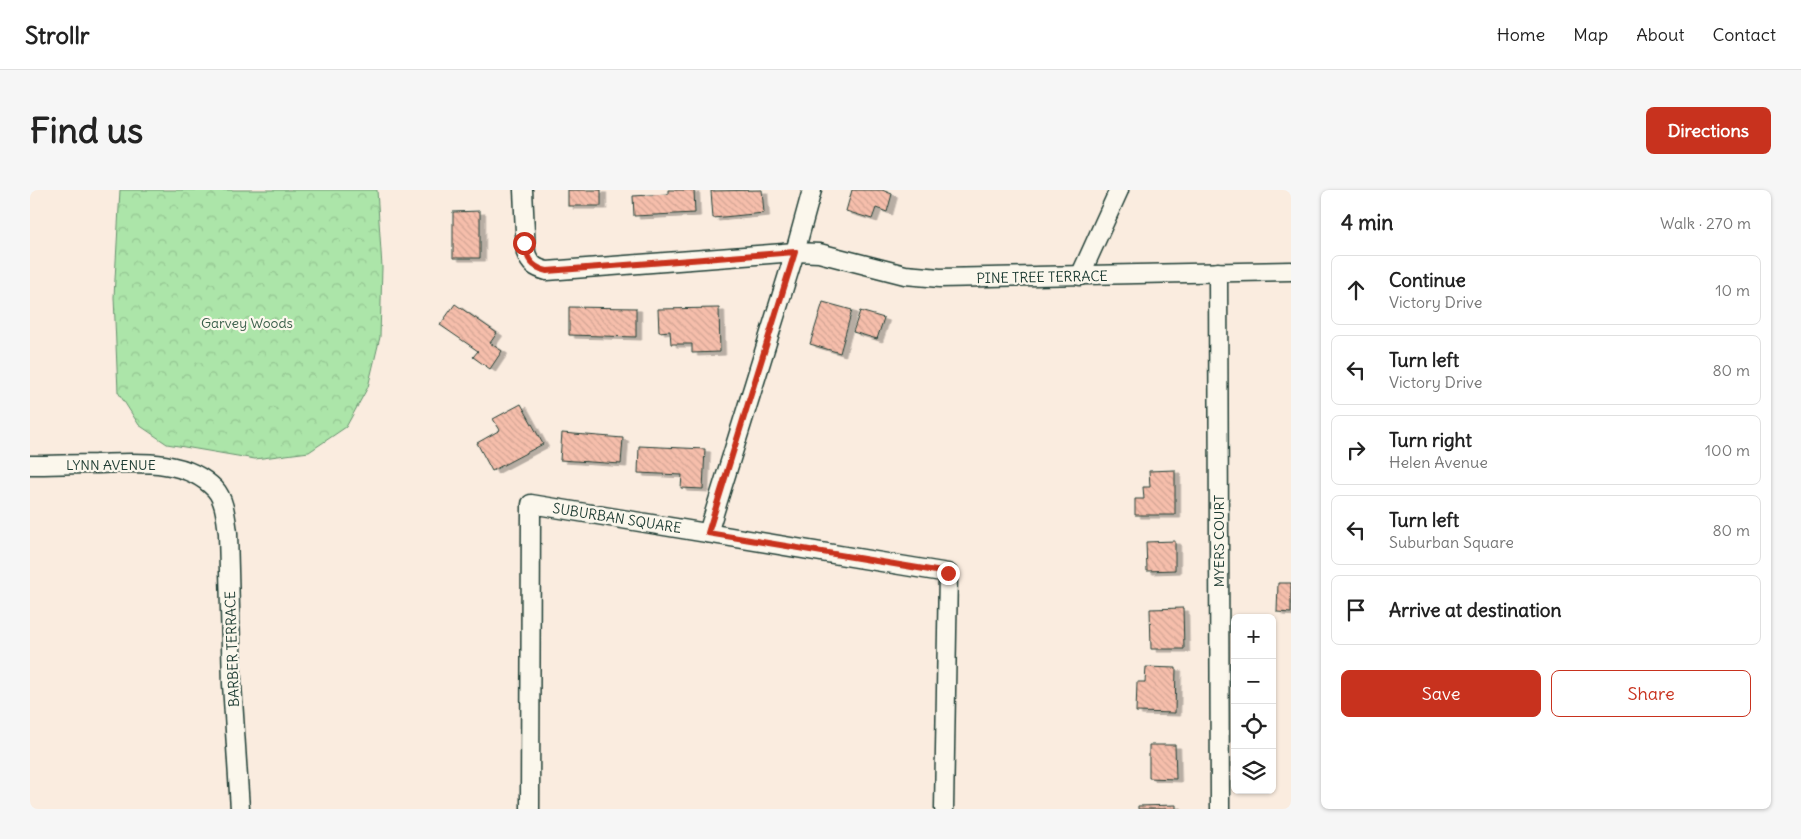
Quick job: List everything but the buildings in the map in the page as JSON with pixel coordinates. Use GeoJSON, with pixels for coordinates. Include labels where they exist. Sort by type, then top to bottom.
{"type":"FeatureCollection","features":[{"type":"Feature","properties":{"kind":"street","name":"PINE TREE TERRACE"},"geometry":{"type":"LineString","coordinates":[[523,190],[526,253],[529,262],[537,268],[547,271],[795,252],[819,254],[905,275],[977,279],[1291,270]]}},
{"type":"Feature","properties":{"kind":"street"},"geometry":{"type":"LineString","coordinates":[[708,533],[795,252],[812,190]]}},
{"type":"Feature","properties":{"kind":"street"},"geometry":{"type":"LineString","coordinates":[[1080,276],[1119,190]]}},
{"type":"Feature","properties":{"kind":"street","name":"MYERS COURT"},"geometry":{"type":"LineString","coordinates":[[1218,272],[1220,809]]}},
{"type":"Feature","properties":{"kind":"street","name":"LYNN AVENUE"},"geometry":{"type":"LineString","coordinates":[[30,466],[146,463],[168,466],[198,476],[216,490]]}},
{"type":"Feature","properties":{"kind":"street","name":"BARBER TERRACE"},"geometry":{"type":"LineString","coordinates":[[216,490],[224,510],[228,532],[232,684],[240,809]]}},
{"type":"Feature","properties":{"kind":"street","name":"SUBURBAN SQUARE"},"geometry":{"type":"LineString","coordinates":[[530,809],[531,504],[948,573],[944,809]]}},
{"type":"Feature","properties":{"kind":"green space","name":"Garvey Woods"},"geometry":{"type":"Polygon","coordinates":[[[120,190],[377,190],[382,267],[380,337],[368,387],[346,427],[309,452],[255,459],[167,444],[139,425],[118,392],[114,297],[120,190]]]}},
{"type":"Feature","properties":{"kind":"route"},"geometry":{"type":"LineString","coordinates":[[524,243],[529,262],[537,268],[547,271],[795,252],[708,533],[948,573]]}}]}
